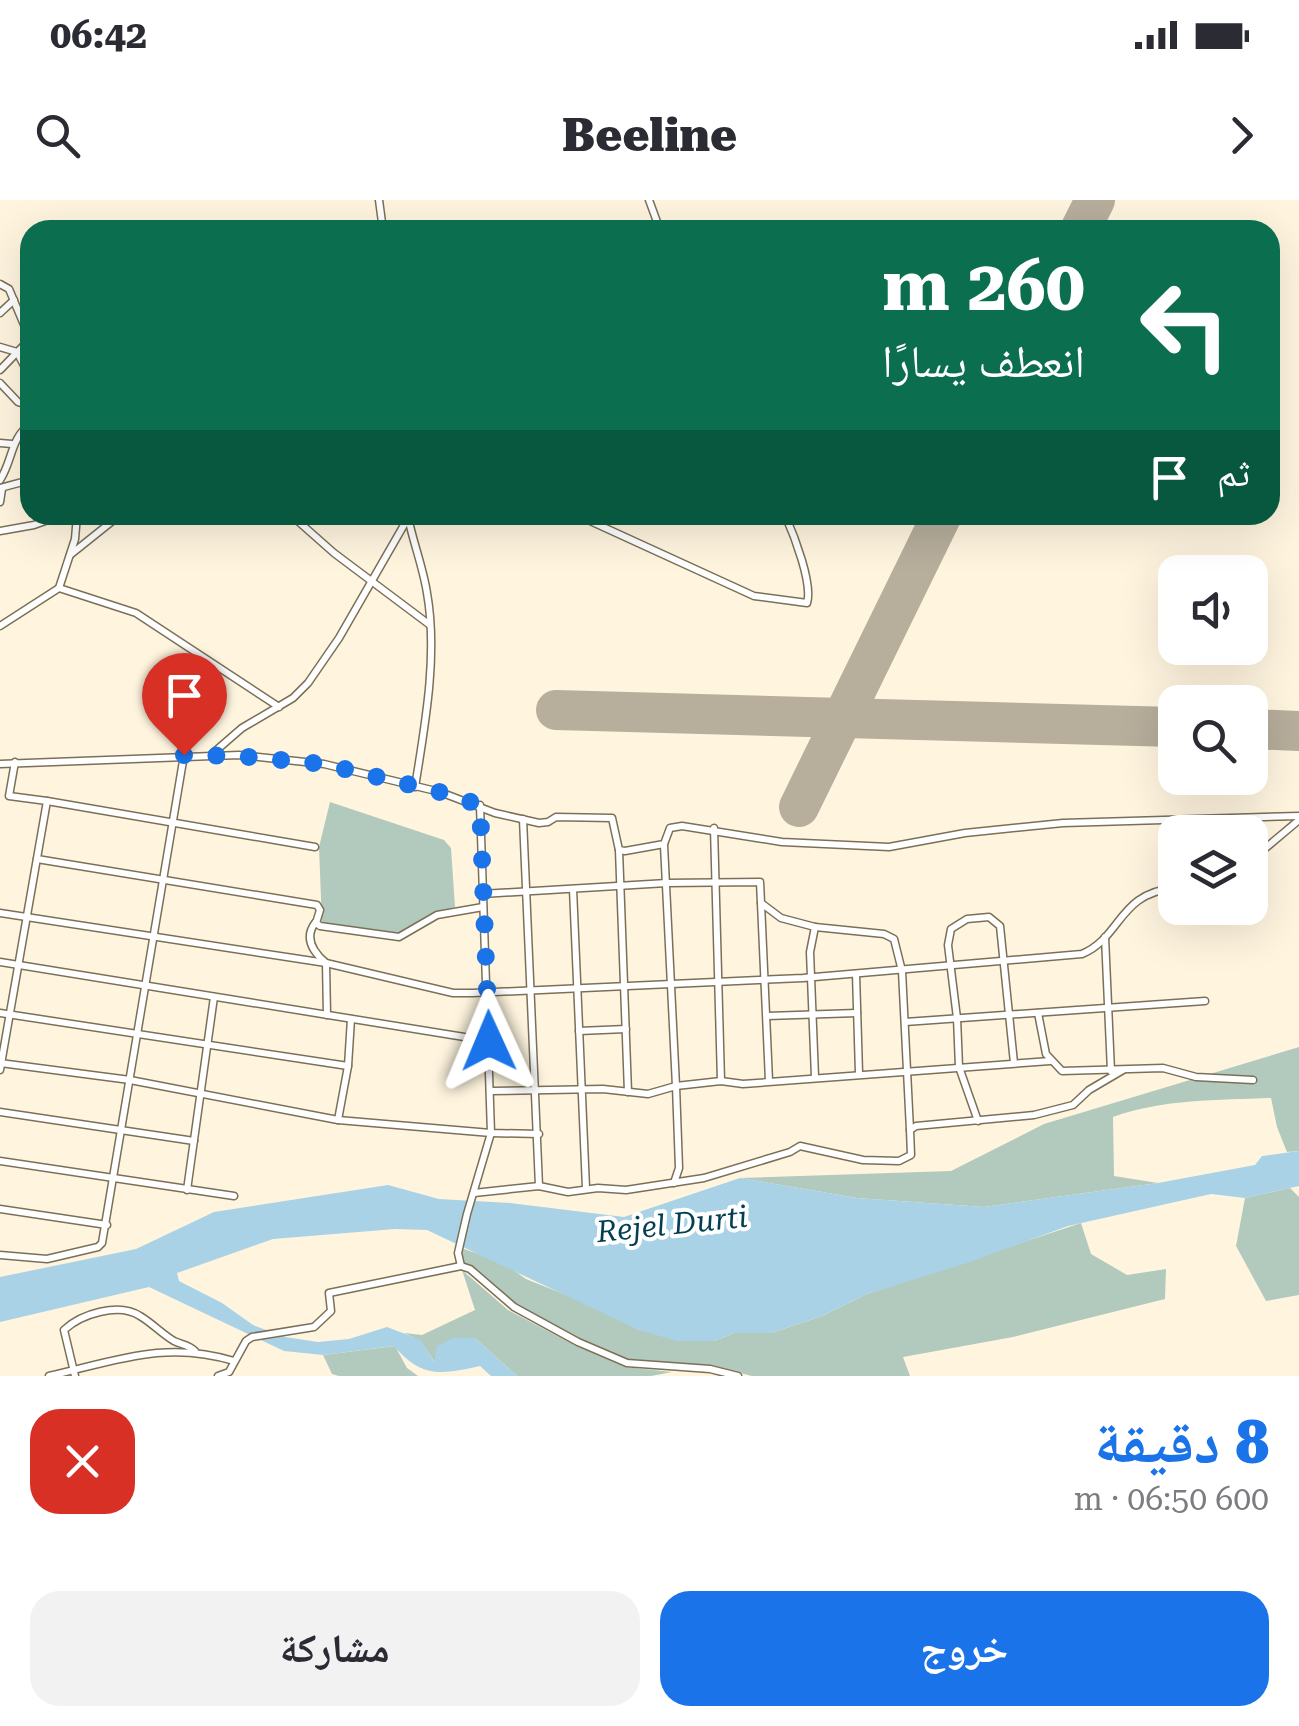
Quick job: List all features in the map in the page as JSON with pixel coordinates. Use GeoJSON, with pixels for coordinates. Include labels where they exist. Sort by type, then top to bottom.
{"type":"FeatureCollection","features":[{"type":"Feature","properties":{"kind":"street"},"geometry":{"type":"LineString","coordinates":[[0,284],[9,289],[20,315]]}},
{"type":"Feature","properties":{"kind":"street"},"geometry":{"type":"LineString","coordinates":[[0,313],[14,300]]}},
{"type":"Feature","properties":{"kind":"street"},"geometry":{"type":"LineString","coordinates":[[0,348],[17,352],[20,358]]}},
{"type":"Feature","properties":{"kind":"street"},"geometry":{"type":"LineString","coordinates":[[0,370],[20,349]]}},
{"type":"Feature","properties":{"kind":"street"},"geometry":{"type":"LineString","coordinates":[[0,383],[20,403]]}},
{"type":"Feature","properties":{"kind":"street"},"geometry":{"type":"LineString","coordinates":[[0,480],[12,455],[12,444],[20,435]]}},
{"type":"Feature","properties":{"kind":"street"},"geometry":{"type":"LineString","coordinates":[[0,442],[12,444]]}},
{"type":"Feature","properties":{"kind":"street"},"geometry":{"type":"LineString","coordinates":[[0,502],[1,489]]}},
{"type":"Feature","properties":{"kind":"street"},"geometry":{"type":"LineString","coordinates":[[0,530],[34,525]]}},
{"type":"Feature","properties":{"kind":"street"},"geometry":{"type":"LineString","coordinates":[[59,588],[77,525]]}},
{"type":"Feature","properties":{"kind":"street"},"geometry":{"type":"LineString","coordinates":[[67,557],[107,525]]}},
{"type":"Feature","properties":{"kind":"street"},"geometry":{"type":"LineString","coordinates":[[300,525],[430,625]]}},
{"type":"Feature","properties":{"kind":"street"},"geometry":{"type":"LineString","coordinates":[[212,754],[242,728],[279,707],[308,684],[403,525]]}},
{"type":"Feature","properties":{"kind":"street"},"geometry":{"type":"LineString","coordinates":[[410,525],[428,595],[430,625],[430,660],[414,787]]}},
{"type":"Feature","properties":{"kind":"street"},"geometry":{"type":"LineString","coordinates":[[600,525],[754,596],[808,603],[807,582],[789,525]]}},
{"type":"Feature","properties":{"kind":"street"},"geometry":{"type":"LineString","coordinates":[[0,626],[59,588],[136,613],[279,707]]}},
{"type":"Feature","properties":{"kind":"street"},"geometry":{"type":"LineString","coordinates":[[0,762],[212,754],[324,764],[523,819],[548,822],[556,817],[612,818],[619,850],[628,1092]]}},
{"type":"Feature","properties":{"kind":"street"},"geometry":{"type":"LineString","coordinates":[[0,1255],[48,1259],[98,1247],[107,1225],[184,755]]}},
{"type":"Feature","properties":{"kind":"street"},"geometry":{"type":"LineString","coordinates":[[13,762],[9,796],[172,820],[315,847]]}},
{"type":"Feature","properties":{"kind":"street"},"geometry":{"type":"LineString","coordinates":[[0,1070],[5,1014],[47,801]]}},
{"type":"Feature","properties":{"kind":"street"},"geometry":{"type":"LineString","coordinates":[[461,1266],[458,1253],[491,1134],[480,805]]}},
{"type":"Feature","properties":{"kind":"street"},"geometry":{"type":"LineString","coordinates":[[674,1182],[678,1168],[676,1086],[664,844],[670,828],[714,828],[782,842],[890,847],[1063,823],[1299,818]]}},
{"type":"Feature","properties":{"kind":"street"},"geometry":{"type":"LineString","coordinates":[[1268,845],[1299,818]]}},
{"type":"Feature","properties":{"kind":"street"},"geometry":{"type":"LineString","coordinates":[[523,819],[539,1186]]}},
{"type":"Feature","properties":{"kind":"street"},"geometry":{"type":"LineString","coordinates":[[714,828],[721,1080]]}},
{"type":"Feature","properties":{"kind":"street"},"geometry":{"type":"LineString","coordinates":[[619,850],[664,844]]}},
{"type":"Feature","properties":{"kind":"street"},"geometry":{"type":"LineString","coordinates":[[37,860],[317,905],[320,910],[310,940],[314,951],[326,962],[327,1014]]}},
{"type":"Feature","properties":{"kind":"street"},"geometry":{"type":"LineString","coordinates":[[482,894],[667,883],[760,882],[769,1081]]}},
{"type":"Feature","properties":{"kind":"street"},"geometry":{"type":"LineString","coordinates":[[573,888],[586,1188]]}},
{"type":"Feature","properties":{"kind":"street"},"geometry":{"type":"LineString","coordinates":[[0,913],[326,962],[453,992],[488,993],[814,977],[1082,954],[1105,937],[1132,905],[1158,891]]}},
{"type":"Feature","properties":{"kind":"street"},"geometry":{"type":"LineString","coordinates":[[474,1193],[539,1186],[568,1192],[586,1188],[618,1191],[756,1163],[800,1146],[863,1160],[899,1161],[911,1155],[902,971],[894,939],[884,934],[815,927],[781,918],[761,903]]}},
{"type":"Feature","properties":{"kind":"street"},"geometry":{"type":"LineString","coordinates":[[316,923],[324,928],[399,937],[437,915],[483,907]]}},
{"type":"Feature","properties":{"kind":"street"},"geometry":{"type":"LineString","coordinates":[[978,1122],[959,1066],[958,1018],[948,936],[967,920],[989,917],[1000,926],[1014,1063]]}},
{"type":"Feature","properties":{"kind":"street"},"geometry":{"type":"LineString","coordinates":[[815,927],[810,952],[815,1077]]}},
{"type":"Feature","properties":{"kind":"street"},"geometry":{"type":"LineString","coordinates":[[1105,937],[1111,1071]]}},
{"type":"Feature","properties":{"kind":"street"},"geometry":{"type":"LineString","coordinates":[[0,962],[489,1041]]}},
{"type":"Feature","properties":{"kind":"street"},"geometry":{"type":"LineString","coordinates":[[856,974],[859,1074]]}},
{"type":"Feature","properties":{"kind":"street"},"geometry":{"type":"LineString","coordinates":[[186,1190],[214,997]]}},
{"type":"Feature","properties":{"kind":"street"},"geometry":{"type":"LineString","coordinates":[[905,1022],[1205,1001]]}},
{"type":"Feature","properties":{"kind":"street"},"geometry":{"type":"LineString","coordinates":[[1038,1012],[1043,1046],[1050,1061],[1062,1071],[1163,1068],[1196,1077],[1253,1080]]}},
{"type":"Feature","properties":{"kind":"street"},"geometry":{"type":"LineString","coordinates":[[766,1016],[857,1013]]}},
{"type":"Feature","properties":{"kind":"street"},"geometry":{"type":"LineString","coordinates":[[5,1014],[348,1066]]}},
{"type":"Feature","properties":{"kind":"street"},"geometry":{"type":"LineString","coordinates":[[338,1120],[352,1019]]}},
{"type":"Feature","properties":{"kind":"street"},"geometry":{"type":"LineString","coordinates":[[578,1032],[626,1029]]}},
{"type":"Feature","properties":{"kind":"street"},"geometry":{"type":"LineString","coordinates":[[490,1091],[582,1089],[648,1094],[721,1080],[733,1084],[1050,1061]]}},
{"type":"Feature","properties":{"kind":"street"},"geometry":{"type":"LineString","coordinates":[[1,1063],[130,1080],[338,1120],[491,1134],[538,1134]]}},
{"type":"Feature","properties":{"kind":"street"},"geometry":{"type":"LineString","coordinates":[[910,1130],[942,1122],[1022,1118],[1073,1105],[1122,1070]]}},
{"type":"Feature","properties":{"kind":"street"},"geometry":{"type":"LineString","coordinates":[[0,1112],[194,1141]]}},
{"type":"Feature","properties":{"kind":"street"},"geometry":{"type":"LineString","coordinates":[[0,1161],[234,1196]]}},
{"type":"Feature","properties":{"kind":"street"},"geometry":{"type":"LineString","coordinates":[[0,1209],[107,1225]]}},
{"type":"Feature","properties":{"kind":"street"},"geometry":{"type":"LineString","coordinates":[[218,1376],[231,1374],[234,1361],[252,1337],[314,1327],[331,1311],[329,1294],[461,1266],[470,1269],[514,1308],[627,1363],[710,1368],[738,1376]]}},
{"type":"Feature","properties":{"kind":"street"},"geometry":{"type":"LineString","coordinates":[[74,1373],[65,1328],[106,1311],[137,1314],[176,1342],[196,1351]]}},
{"type":"Feature","properties":{"kind":"street"},"geometry":{"type":"LineString","coordinates":[[49,1376],[74,1373],[142,1353],[196,1351],[234,1361]]}},
{"type":"Feature","properties":{"kind":"green space"},"geometry":{"type":"Polygon","coordinates":[[[330,802],[444,840],[451,848],[455,907],[430,914],[403,935],[322,925],[319,847],[330,802]]]}},
{"type":"Feature","properties":{"kind":"green space"},"geometry":{"type":"Polygon","coordinates":[[[1299,1047],[1299,1151],[1287,1152],[1271,1098],[1211,1100],[1151,1107],[1113,1117],[1114,1176],[1158,1183],[984,1207],[857,1198],[740,1178],[951,1171],[1044,1124],[1299,1047]]]}},
{"type":"Feature","properties":{"kind":"green space"},"geometry":{"type":"Polygon","coordinates":[[[1290,1188],[1299,1197],[1299,1295],[1266,1301],[1236,1246],[1245,1198],[1290,1188]]]}},
{"type":"Feature","properties":{"kind":"green space"},"geometry":{"type":"Polygon","coordinates":[[[1081,1223],[1091,1254],[1127,1275],[1166,1269],[1165,1299],[1013,1337],[903,1357],[910,1376],[752,1376],[709,1365],[666,1366],[627,1360],[515,1306],[463,1264],[461,1248],[502,1262],[526,1279],[596,1307],[639,1330],[714,1341],[734,1333],[771,1333],[822,1316],[867,1294],[1081,1223]]]}},
{"type":"Feature","properties":{"kind":"green space"},"geometry":{"type":"Polygon","coordinates":[[[462,1270],[508,1310],[576,1346],[625,1367],[672,1372],[651,1376],[517,1376],[475,1338],[435,1363],[421,1341],[404,1333],[422,1335],[475,1310],[462,1270]]]}},
{"type":"Feature","properties":{"kind":"green space"},"geometry":{"type":"Polygon","coordinates":[[[395,1346],[407,1368],[418,1376],[339,1376],[332,1374],[323,1355],[395,1346]]]}},
{"type":"Feature","properties":{"kind":"water","name":"Rejel Durti"},"geometry":{"type":"Polygon","coordinates":[[[1299,1151],[1299,1186],[1245,1198],[1211,1194],[1068,1226],[867,1294],[822,1316],[771,1333],[734,1333],[714,1341],[677,1341],[639,1330],[427,1230],[273,1239],[177,1273],[179,1281],[222,1303],[253,1325],[285,1337],[318,1342],[349,1339],[387,1327],[421,1340],[434,1362],[437,1346],[453,1338],[475,1338],[517,1376],[491,1376],[480,1366],[431,1371],[412,1363],[394,1346],[323,1355],[284,1351],[149,1287],[0,1322],[0,1277],[136,1249],[214,1212],[388,1185],[439,1199],[624,1217],[740,1178],[857,1198],[984,1207],[1158,1183],[1255,1165],[1262,1156],[1299,1151]]]}},
{"type":"Feature","properties":{"kind":"runway"},"geometry":{"type":"LineString","coordinates":[[1085,220],[1095,200]]}},
{"type":"Feature","properties":{"kind":"runway"},"geometry":{"type":"LineString","coordinates":[[799,807],[937,525]]}},
{"type":"Feature","properties":{"kind":"runway"},"geometry":{"type":"LineString","coordinates":[[556,710],[1158,727]]}},
{"type":"Feature","properties":{"kind":"runway"},"geometry":{"type":"LineString","coordinates":[[1268,730],[1299,731]]}},
{"type":"Feature","properties":{"kind":"route"},"geometry":{"type":"LineString","coordinates":[[184,755],[324,764],[480,805],[489,1041]]}}]}
